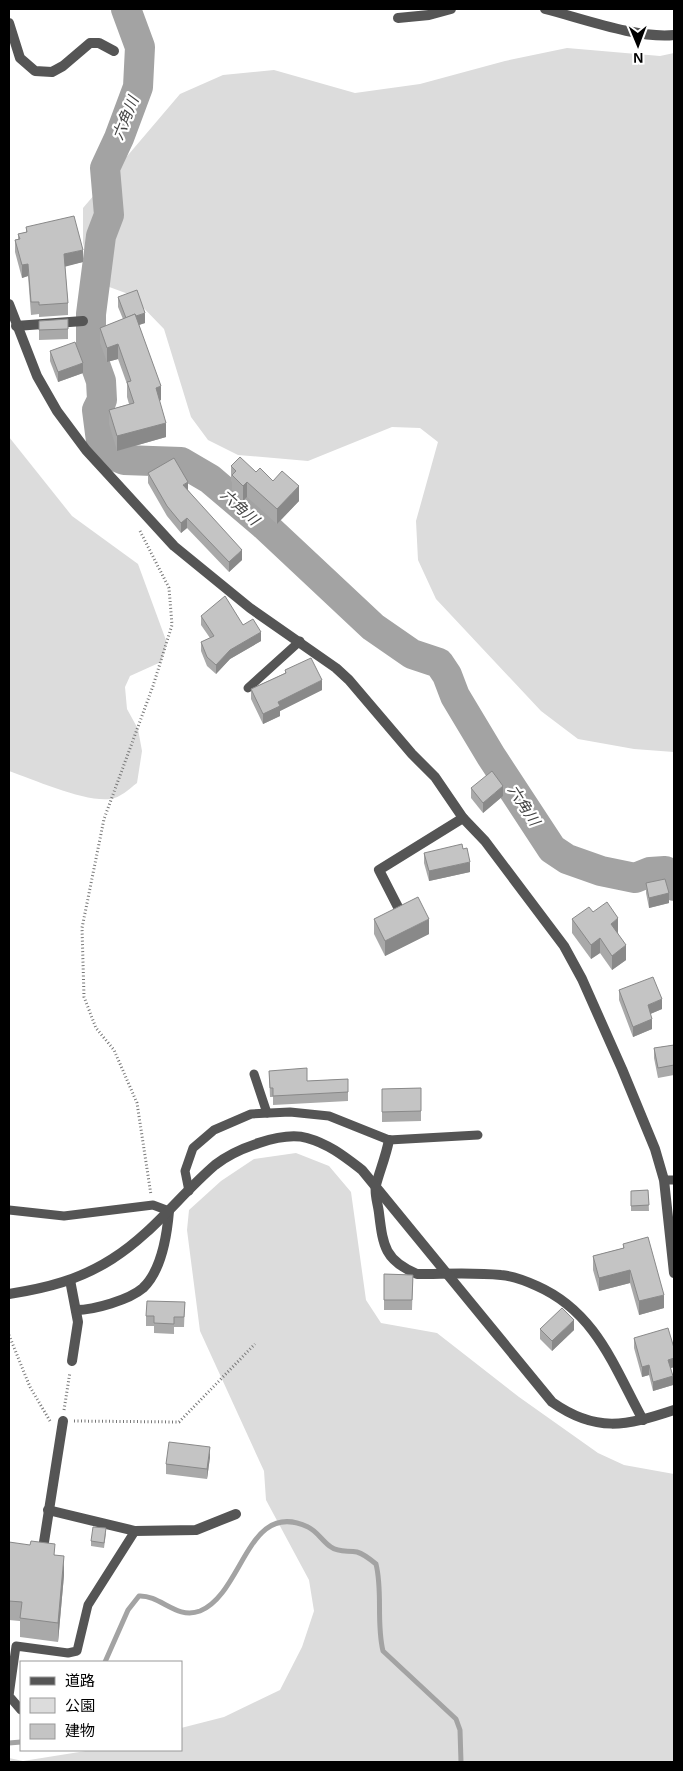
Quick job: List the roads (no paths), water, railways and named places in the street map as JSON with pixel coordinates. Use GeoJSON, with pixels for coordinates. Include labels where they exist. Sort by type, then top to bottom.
{"type":"FeatureCollection","features":[{"type":"Feature","properties":{"kind":"street"},"geometry":{"type":"LineString","coordinates":[[398,18],[429,15],[451,9]]}},
{"type":"Feature","properties":{"kind":"street"},"geometry":{"type":"LineString","coordinates":[[545,9],[642,33],[674,35]]}},
{"type":"Feature","properties":{"kind":"street"},"geometry":{"type":"LineString","coordinates":[[9,23],[20,58],[35,71],[52,72],[64,66],[90,43],[98,43],[114,51]]}},
{"type":"Feature","properties":{"kind":"street"},"geometry":{"type":"LineString","coordinates":[[9,304],[36,376],[57,411],[86,450],[174,546],[201,570],[250,608],[300,641],[349,680],[412,754],[435,777],[463,818],[485,842],[564,946],[582,979],[669,1180],[674,1273]]}},
{"type":"Feature","properties":{"kind":"street"},"geometry":{"type":"LineString","coordinates":[[16,326],[83,320]]}},
{"type":"Feature","properties":{"kind":"street"},"geometry":{"type":"LineString","coordinates":[[400,911],[379,870],[463,818]]}},
{"type":"Feature","properties":{"kind":"street"},"geometry":{"type":"LineString","coordinates":[[9,1294],[48,1288],[70,1280],[112,1259],[149,1230],[217,1164],[250,1147],[278,1137],[306,1137],[331,1147],[362,1170],[552,1402],[566,1412],[599,1424],[620,1425],[674,1410]]}},
{"type":"Feature","properties":{"kind":"street"},"geometry":{"type":"LineString","coordinates":[[389,1140],[382,1172],[376,1187],[381,1232],[389,1256],[404,1269],[417,1274],[502,1275],[528,1282],[568,1303],[597,1334],[643,1420]]}},
{"type":"Feature","properties":{"kind":"street"},"geometry":{"type":"LineString","coordinates":[[76,1310],[94,1308],[116,1301],[143,1288],[154,1271],[167,1234],[168,1211]]}},
{"type":"Feature","properties":{"kind":"street"},"geometry":{"type":"LineString","coordinates":[[70,1280],[78,1322],[72,1360]]}},
{"type":"Feature","properties":{"kind":"street"},"geometry":{"type":"LineString","coordinates":[[44,1542],[63,1421]]}},
{"type":"Feature","properties":{"kind":"street"},"geometry":{"type":"LineString","coordinates":[[48,1510],[135,1531],[196,1530],[236,1514]]}},
{"type":"Feature","properties":{"kind":"lane"},"geometry":{"type":"LineString","coordinates":[[248,688],[300,641]]}},
{"type":"Feature","properties":{"kind":"lane"},"geometry":{"type":"LineString","coordinates":[[254,1074],[267,1113]]}},
{"type":"Feature","properties":{"kind":"lane"},"geometry":{"type":"LineString","coordinates":[[189,1191],[185,1172],[193,1148],[214,1130],[251,1114],[290,1112],[329,1116],[389,1140],[478,1135]]}},
{"type":"Feature","properties":{"kind":"lane"},"geometry":{"type":"LineString","coordinates":[[9,1210],[64,1216],[153,1205],[168,1211]]}},
{"type":"Feature","properties":{"kind":"lane"},"geometry":{"type":"LineString","coordinates":[[20,1709],[9,1696],[16,1646],[68,1653],[76,1651],[88,1606],[135,1531]]}},
{"type":"Feature","properties":{"kind":"waterway","name":"六角川"},"geometry":{"type":"LineString","coordinates":[[126,9],[140,47],[138,87],[119,138],[105,168],[109,215],[101,236],[91,314],[91,353],[101,381],[102,400],[97,410],[101,441],[112,455],[124,460],[181,462],[210,479],[263,524],[373,627],[412,654],[439,663],[447,675],[455,696],[491,756],[552,849],[567,859],[601,871],[635,878],[650,872],[665,871],[674,886]]}},
{"type":"Feature","properties":{"kind":"waterway"},"geometry":{"type":"LineString","coordinates":[[105,1661],[128,1610],[139,1596],[154,1599],[183,1612],[200,1611],[215,1601],[227,1586],[259,1536],[272,1525],[288,1522],[308,1527],[334,1549],[360,1553],[376,1564],[383,1651],[456,1719],[460,1730],[461,1762]]}},
{"type":"Feature","properties":{"kind":"waterway"},"geometry":{"type":"LineString","coordinates":[[9,1743],[20,1742]]}}]}
